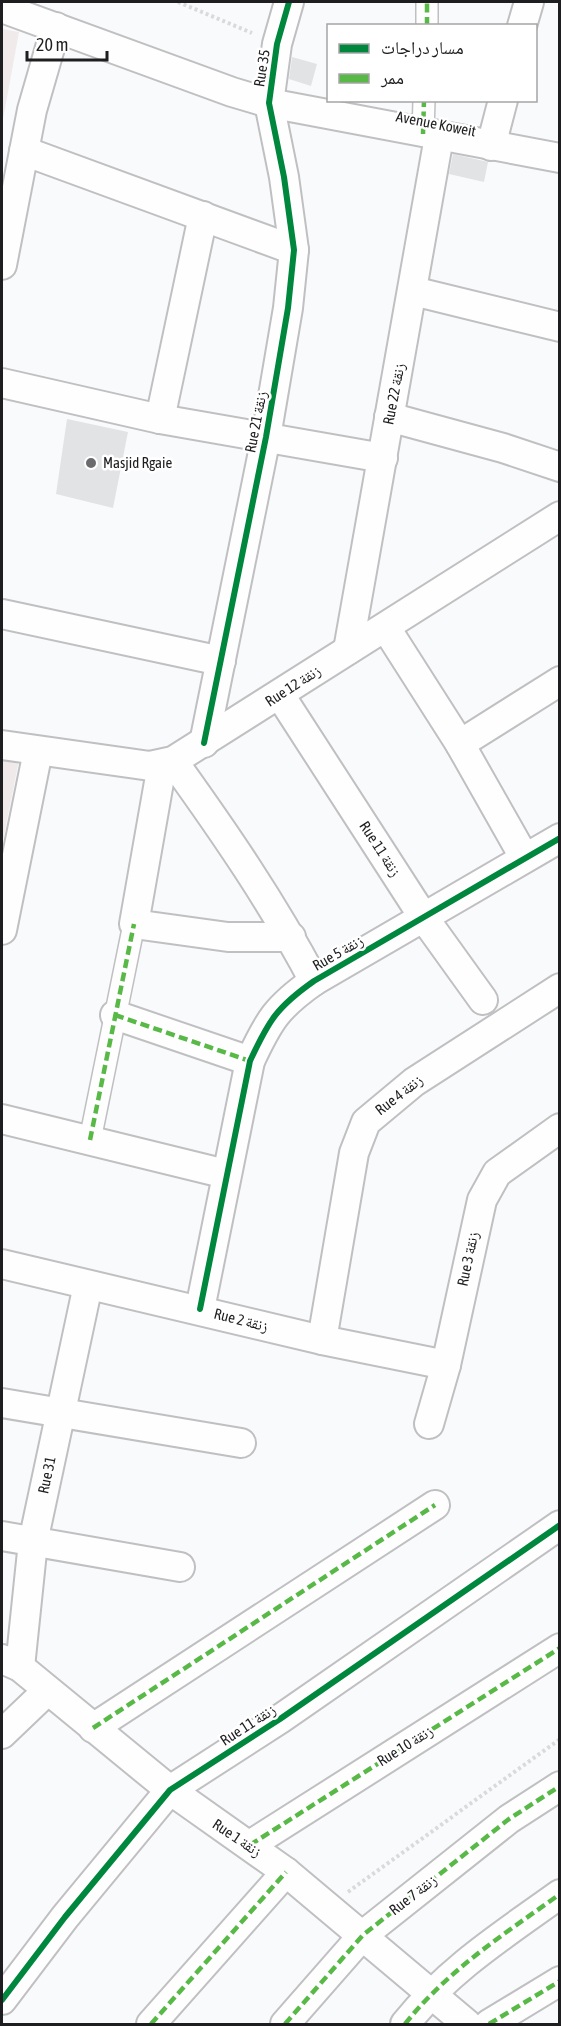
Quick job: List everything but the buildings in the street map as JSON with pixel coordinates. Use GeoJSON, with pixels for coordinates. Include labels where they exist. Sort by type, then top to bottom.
{"type":"FeatureCollection","features":[{"type":"Feature","properties":{"kind":"street","name":"Rue 35"},"geometry":{"type":"LineString","coordinates":[[269,103],[277,44],[289,2]]}},
{"type":"Feature","properties":{"kind":"street"},"geometry":{"type":"LineString","coordinates":[[427,2],[427,24]]}},
{"type":"Feature","properties":{"kind":"street"},"geometry":{"type":"LineString","coordinates":[[523,24],[529,2]]}},
{"type":"Feature","properties":{"kind":"street","name":"Avenue Koweit"},"geometry":{"type":"LineString","coordinates":[[2,8],[232,92],[269,103],[431,136],[560,158]]}},
{"type":"Feature","properties":{"kind":"street"},"geometry":{"type":"LineString","coordinates":[[2,265],[32,111],[56,27]]}},
{"type":"Feature","properties":{"kind":"street","name":"Rue 22 زنقة"},"geometry":{"type":"LineString","coordinates":[[348,650],[413,291],[431,136],[424,102]]}},
{"type":"Feature","properties":{"kind":"street"},"geometry":{"type":"LineString","coordinates":[[491,146],[502,102]]}},
{"type":"Feature","properties":{"kind":"street","name":"Rue 21 زنقة"},"geometry":{"type":"LineString","coordinates":[[204,743],[266,437],[288,308],[294,250],[284,177],[269,103]]}},
{"type":"Feature","properties":{"kind":"street"},"geometry":{"type":"LineString","coordinates":[[24,151],[294,250]]}},
{"type":"Feature","properties":{"kind":"street"},"geometry":{"type":"LineString","coordinates":[[160,419],[203,216]]}},
{"type":"Feature","properties":{"kind":"street"},"geometry":{"type":"LineString","coordinates":[[413,291],[560,327]]}},
{"type":"Feature","properties":{"kind":"street"},"geometry":{"type":"LineString","coordinates":[[2,383],[160,419],[383,458]]}},
{"type":"Feature","properties":{"kind":"street"},"geometry":{"type":"LineString","coordinates":[[389,417],[504,448],[560,467]]}},
{"type":"Feature","properties":{"kind":"street","name":"Rue 12 زنقة"},"geometry":{"type":"LineString","coordinates":[[168,763],[204,743],[560,516]]}},
{"type":"Feature","properties":{"kind":"street"},"geometry":{"type":"LineString","coordinates":[[2,614],[221,661]]}},
{"type":"Feature","properties":{"kind":"street"},"geometry":{"type":"LineString","coordinates":[[386,627],[460,744],[524,857]]}},
{"type":"Feature","properties":{"kind":"street"},"geometry":{"type":"LineString","coordinates":[[460,744],[560,681]]}},
{"type":"Feature","properties":{"kind":"street","name":"Rue 11 زنقة"},"geometry":{"type":"LineString","coordinates":[[280,695],[424,918],[483,1000]]}},
{"type":"Feature","properties":{"kind":"street"},"geometry":{"type":"LineString","coordinates":[[2,744],[150,766],[168,763]]}},
{"type":"Feature","properties":{"kind":"street"},"geometry":{"type":"LineString","coordinates":[[2,930],[38,751]]}},
{"type":"Feature","properties":{"kind":"street"},"geometry":{"type":"LineString","coordinates":[[90,1140],[168,763]]}},
{"type":"Feature","properties":{"kind":"street"},"geometry":{"type":"LineString","coordinates":[[168,763],[234,846],[291,937],[314,981]]}},
{"type":"Feature","properties":{"kind":"street","name":"Rue 5 زنقة"},"geometry":{"type":"LineString","coordinates":[[200,1309],[250,1061],[267,1024],[280,1007],[314,981],[524,857],[559,840]]}},
{"type":"Feature","properties":{"kind":"street"},"geometry":{"type":"LineString","coordinates":[[134,924],[228,937],[291,937]]}},
{"type":"Feature","properties":{"kind":"street","name":"Rue 4 زنقة"},"geometry":{"type":"LineString","coordinates":[[322,1340],[354,1153],[366,1122],[414,1082],[560,988]]}},
{"type":"Feature","properties":{"kind":"street"},"geometry":{"type":"LineString","coordinates":[[115,1015],[250,1061]]}},
{"type":"Feature","properties":{"kind":"street"},"geometry":{"type":"LineString","coordinates":[[2,1119],[226,1174]]}},
{"type":"Feature","properties":{"kind":"street","name":"Rue 3 زنقة"},"geometry":{"type":"LineString","coordinates":[[429,1424],[446,1365],[477,1216],[486,1191],[497,1173],[511,1160],[560,1128]]}},
{"type":"Feature","properties":{"kind":"street","name":"Rue 2 زنقة"},"geometry":{"type":"LineString","coordinates":[[2,1264],[200,1309],[322,1340],[446,1365]]}},
{"type":"Feature","properties":{"kind":"street","name":"Rue 31"},"geometry":{"type":"LineString","coordinates":[[11,1663],[33,1542],[88,1285]]}},
{"type":"Feature","properties":{"kind":"street"},"geometry":{"type":"LineString","coordinates":[[2,1403],[60,1415],[241,1443]]}},
{"type":"Feature","properties":{"kind":"street"},"geometry":{"type":"LineString","coordinates":[[93,1728],[435,1505]]}},
{"type":"Feature","properties":{"kind":"street","name":"Rue 11 زنقة"},"geometry":{"type":"LineString","coordinates":[[2,2001],[65,1917],[170,1790],[280,1719],[560,1525]]}},
{"type":"Feature","properties":{"kind":"street"},"geometry":{"type":"LineString","coordinates":[[2,1536],[180,1567]]}},
{"type":"Feature","properties":{"kind":"street","name":"Rue 10 زنقة"},"geometry":{"type":"LineString","coordinates":[[250,1845],[560,1648]]}},
{"type":"Feature","properties":{"kind":"street","name":"Rue 1 زنقة"},"geometry":{"type":"LineString","coordinates":[[11,1663],[216,1825],[250,1845],[286,1872],[467,2025]]}},
{"type":"Feature","properties":{"kind":"street"},"geometry":{"type":"LineString","coordinates":[[2,1734],[47,1690]]}},
{"type":"Feature","properties":{"kind":"street","name":"Rue 7 زنقة"},"geometry":{"type":"LineString","coordinates":[[285,2025],[363,1935],[509,1819],[560,1786]]}},
{"type":"Feature","properties":{"kind":"street"},"geometry":{"type":"LineString","coordinates":[[151,2025],[286,1872]]}},
{"type":"Feature","properties":{"kind":"street"},"geometry":{"type":"LineString","coordinates":[[405,2025],[429,1993],[455,1971],[560,1894]]}},
{"type":"Feature","properties":{"kind":"street"},"geometry":{"type":"LineString","coordinates":[[489,2025],[560,1981]]}},
{"type":"Feature","properties":{"kind":"path"},"geometry":{"type":"LineString","coordinates":[[178,2],[277,44]]}},
{"type":"Feature","properties":{"kind":"path"},"geometry":{"type":"LineString","coordinates":[[327,1907],[560,1739]]}},
{"type":"Feature","properties":{"kind":"shaded area"},"geometry":{"type":"Polygon","coordinates":[[[2,29],[19,32],[2,125],[2,29]]]}},
{"type":"Feature","properties":{"kind":"shaded area"},"geometry":{"type":"Polygon","coordinates":[[[2,757],[19,760],[2,846],[2,757]]]}},
{"type":"Feature","properties":{"kind":"marked path"},"geometry":{"type":"LineString","coordinates":[[427,2],[427,24]]}},
{"type":"Feature","properties":{"kind":"marked path"},"geometry":{"type":"LineString","coordinates":[[423,134],[424,102]]}},
{"type":"Feature","properties":{"kind":"marked path"},"geometry":{"type":"LineString","coordinates":[[90,1140],[134,924]]}},
{"type":"Feature","properties":{"kind":"marked path"},"geometry":{"type":"LineString","coordinates":[[115,1015],[250,1061]]}},
{"type":"Feature","properties":{"kind":"marked path"},"geometry":{"type":"LineString","coordinates":[[93,1728],[435,1505]]}},
{"type":"Feature","properties":{"kind":"marked path"},"geometry":{"type":"LineString","coordinates":[[250,1845],[560,1648]]}},
{"type":"Feature","properties":{"kind":"marked path"},"geometry":{"type":"LineString","coordinates":[[285,2024],[363,1935],[509,1819],[560,1786]]}},
{"type":"Feature","properties":{"kind":"marked path"},"geometry":{"type":"LineString","coordinates":[[151,2024],[286,1872]]}},
{"type":"Feature","properties":{"kind":"marked path"},"geometry":{"type":"LineString","coordinates":[[405,2024],[422,2004],[458,1970],[560,1894]]}},
{"type":"Feature","properties":{"kind":"marked path"},"geometry":{"type":"LineString","coordinates":[[489,2024],[560,1981]]}},
{"type":"Feature","properties":{"kind":"cycle path"},"geometry":{"type":"LineString","coordinates":[[204,743],[266,437],[288,308],[294,250],[284,177],[269,103],[277,44],[289,2]]}},
{"type":"Feature","properties":{"kind":"cycle path"},"geometry":{"type":"LineString","coordinates":[[200,1309],[250,1061],[275,1015],[314,981],[560,838]]}},
{"type":"Feature","properties":{"kind":"cycle path"},"geometry":{"type":"LineString","coordinates":[[2,2000],[65,1917],[170,1790],[280,1719],[560,1525]]}},
{"type":"Feature","properties":{"kind":"place","name":"Masjid Rgaie"},"geometry":{"type":"Point","coordinates":[91,463]}}]}
